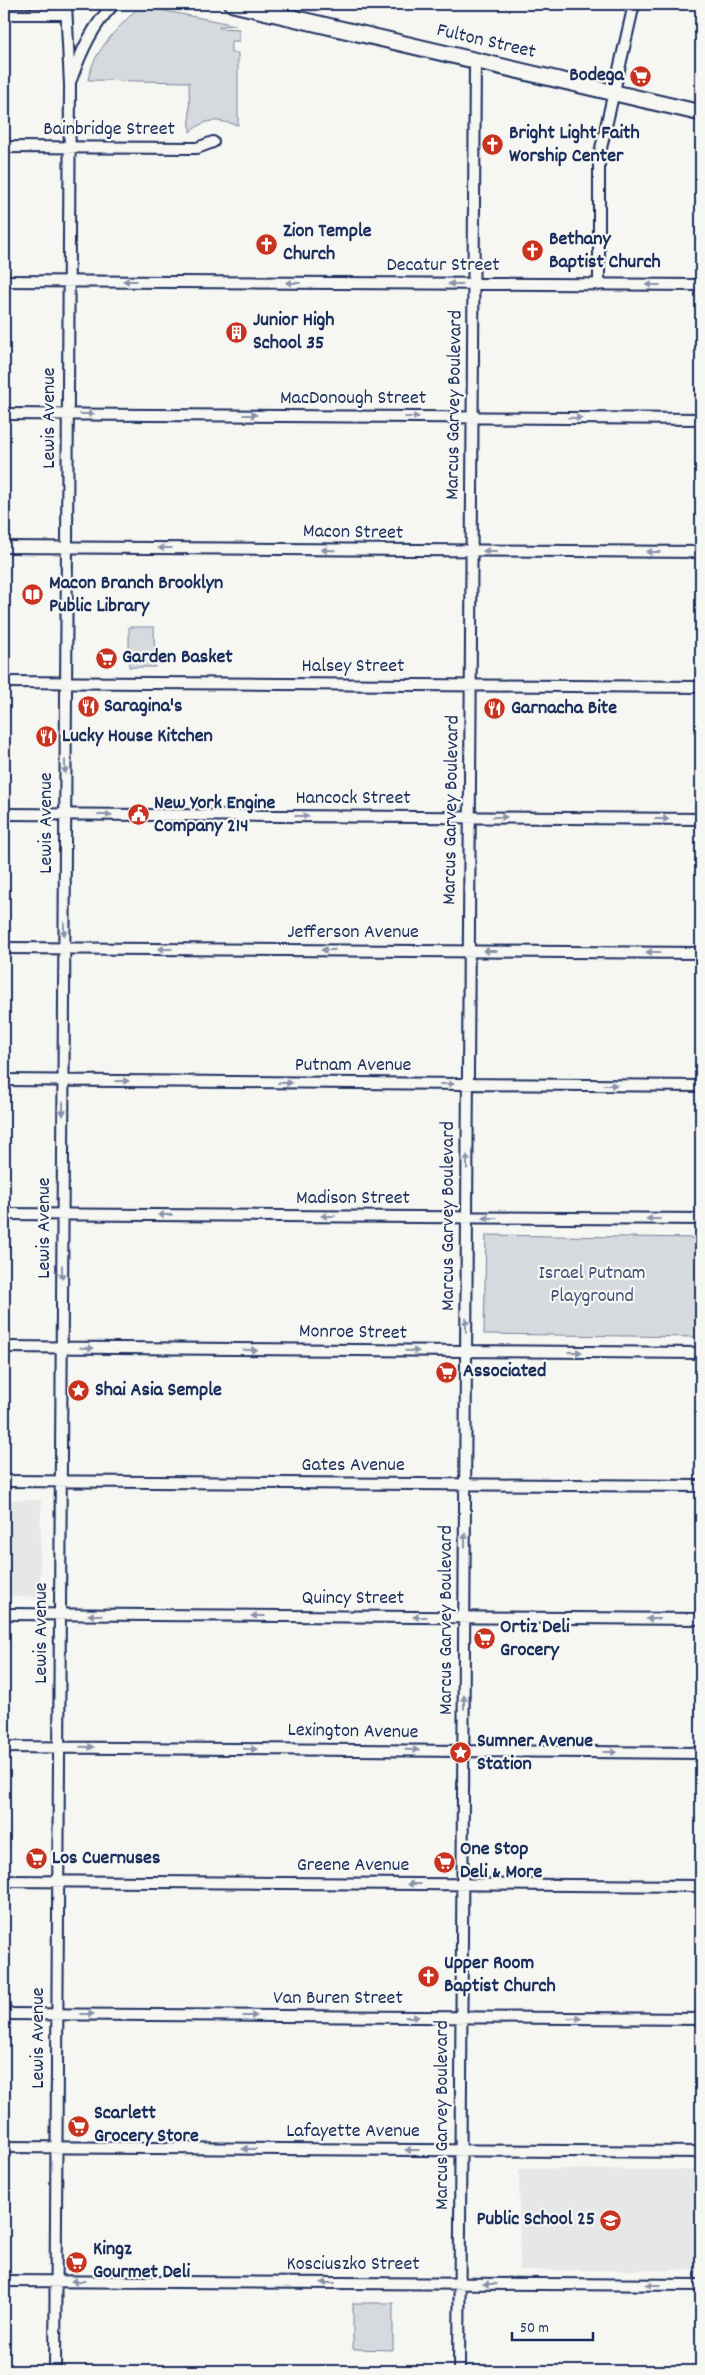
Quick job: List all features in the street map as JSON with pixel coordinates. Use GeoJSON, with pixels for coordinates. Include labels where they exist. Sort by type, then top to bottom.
{"type":"FeatureCollection","features":[{"type":"Feature","properties":{"kind":"main road","name":"Fulton Street"},"geometry":{"type":"LineString","coordinates":[[233,4],[701,112]]}},
{"type":"Feature","properties":{"kind":"street","name":"Lewis Avenue"},"geometry":{"type":"LineString","coordinates":[[70,85],[84,47],[96,26],[114,4]]}},
{"type":"Feature","properties":{"kind":"street"},"geometry":{"type":"LineString","coordinates":[[599,285],[599,157],[634,4]]}},
{"type":"Feature","properties":{"kind":"street","name":"Lewis Avenue"},"geometry":{"type":"LineString","coordinates":[[54,2371],[70,85],[66,9]]}},
{"type":"Feature","properties":{"kind":"street"},"geometry":{"type":"LineString","coordinates":[[4,14],[66,9]]}},
{"type":"Feature","properties":{"kind":"street","name":"Marcus Garvey Boulevard"},"geometry":{"type":"LineString","coordinates":[[459,2371],[475,60]]}},
{"type":"Feature","properties":{"kind":"street","name":"Bainbridge Street"},"geometry":{"type":"LineString","coordinates":[[4,147],[197,148],[213,142]]}},
{"type":"Feature","properties":{"kind":"street","name":"Decatur Street"},"geometry":{"type":"LineString","coordinates":[[4,281],[701,285]]}},
{"type":"Feature","properties":{"kind":"street","name":"MacDonough Street"},"geometry":{"type":"LineString","coordinates":[[4,414],[701,419]]}},
{"type":"Feature","properties":{"kind":"street","name":"Macon Street"},"geometry":{"type":"LineString","coordinates":[[4,547],[701,552]]}},
{"type":"Feature","properties":{"kind":"street","name":"Halsey Street"},"geometry":{"type":"LineString","coordinates":[[4,682],[701,687]]}},
{"type":"Feature","properties":{"kind":"street","name":"Hancock Street"},"geometry":{"type":"LineString","coordinates":[[4,814],[701,819]]}},
{"type":"Feature","properties":{"kind":"street","name":"Jefferson Avenue"},"geometry":{"type":"LineString","coordinates":[[4,948],[701,953]]}},
{"type":"Feature","properties":{"kind":"street","name":"Putnam Avenue"},"geometry":{"type":"LineString","coordinates":[[4,1080],[701,1086]]}},
{"type":"Feature","properties":{"kind":"street","name":"Madison Street"},"geometry":{"type":"LineString","coordinates":[[4,1214],[701,1219]]}},
{"type":"Feature","properties":{"kind":"street","name":"Monroe Street"},"geometry":{"type":"LineString","coordinates":[[4,1347],[701,1353]]}},
{"type":"Feature","properties":{"kind":"street","name":"Gates Avenue"},"geometry":{"type":"LineString","coordinates":[[4,1481],[701,1486]]}},
{"type":"Feature","properties":{"kind":"street","name":"Quincy Street"},"geometry":{"type":"LineString","coordinates":[[4,1614],[701,1619]]}},
{"type":"Feature","properties":{"kind":"street","name":"Lexington Avenue"},"geometry":{"type":"LineString","coordinates":[[4,1747],[701,1752]]}},
{"type":"Feature","properties":{"kind":"street","name":"Greene Avenue"},"geometry":{"type":"LineString","coordinates":[[4,1881],[701,1886]]}},
{"type":"Feature","properties":{"kind":"street","name":"Van Buren Street"},"geometry":{"type":"LineString","coordinates":[[4,2014],[701,2019]]}},
{"type":"Feature","properties":{"kind":"street","name":"Lafayette Avenue"},"geometry":{"type":"LineString","coordinates":[[4,2148],[701,2152]]}},
{"type":"Feature","properties":{"kind":"street","name":"Kosciuszko Street"},"geometry":{"type":"LineString","coordinates":[[4,2281],[701,2285]]}},
{"type":"Feature","properties":{"kind":"shaded area"},"geometry":{"type":"Polygon","coordinates":[[[4,1500],[41,1500],[40,1597],[4,1596],[4,1500]]]}},
{"type":"Feature","properties":{"kind":"shaded area","name":"Public School 25"},"geometry":{"type":"Polygon","coordinates":[[[519,2169],[701,2170],[701,2270],[520,2270],[519,2169]]]}},
{"type":"Feature","properties":{"kind":"green space"},"geometry":{"type":"Polygon","coordinates":[[[140,6],[236,25],[220,26],[219,28],[239,29],[239,41],[231,41],[231,53],[238,53],[238,125],[212,121],[196,127],[190,132],[189,82],[88,80],[96,58],[108,39],[140,6]]]}},
{"type":"Feature","properties":{"kind":"green space"},"geometry":{"type":"Polygon","coordinates":[[[129,627],[154,627],[155,667],[129,667],[129,627]]]}},
{"type":"Feature","properties":{"kind":"green space","name":"Israel Putnam Playground"},"geometry":{"type":"Polygon","coordinates":[[[486,1235],[699,1238],[698,1337],[484,1334],[486,1235]]]}},
{"type":"Feature","properties":{"kind":"green space"},"geometry":{"type":"Polygon","coordinates":[[[353,2303],[393,2303],[393,2350],[353,2349],[353,2303]]]}},
{"type":"Feature","properties":{"kind":"place","name":"Bodega"},"geometry":{"type":"Point","coordinates":[640,76]}},
{"type":"Feature","properties":{"kind":"place","name":"Bright Light Faith Worship Center"},"geometry":{"type":"Point","coordinates":[493,145]}},
{"type":"Feature","properties":{"kind":"place","name":"Zion Temple Church"},"geometry":{"type":"Point","coordinates":[267,244]}},
{"type":"Feature","properties":{"kind":"place","name":"Bethany Baptist Church"},"geometry":{"type":"Point","coordinates":[533,251]}},
{"type":"Feature","properties":{"kind":"place","name":"Junior High School 35"},"geometry":{"type":"Point","coordinates":[237,332]}},
{"type":"Feature","properties":{"kind":"place","name":"Macon Branch Brooklyn Public Library"},"geometry":{"type":"Point","coordinates":[33,595]}},
{"type":"Feature","properties":{"kind":"place","name":"Garden Basket"},"geometry":{"type":"Point","coordinates":[106,658]}},
{"type":"Feature","properties":{"kind":"place","name":"Saragina's"},"geometry":{"type":"Point","coordinates":[88,707]}},
{"type":"Feature","properties":{"kind":"place","name":"Garnacha Bite"},"geometry":{"type":"Point","coordinates":[495,709]}},
{"type":"Feature","properties":{"kind":"place","name":"Lucky House Kitchen"},"geometry":{"type":"Point","coordinates":[46,737]}},
{"type":"Feature","properties":{"kind":"place","name":"New York Engine Company 214"},"geometry":{"type":"Point","coordinates":[138,815]}},
{"type":"Feature","properties":{"kind":"place","name":"Associated"},"geometry":{"type":"Point","coordinates":[447,1372]}},
{"type":"Feature","properties":{"kind":"place","name":"Shai Asia Semple"},"geometry":{"type":"Point","coordinates":[79,1391]}},
{"type":"Feature","properties":{"kind":"place","name":"Ortiz Deli Grocery"},"geometry":{"type":"Point","coordinates":[484,1639]}},
{"type":"Feature","properties":{"kind":"place","name":"Sumner Avenue Station"},"geometry":{"type":"Point","coordinates":[461,1753]}},
{"type":"Feature","properties":{"kind":"place","name":"Los Cuernuses"},"geometry":{"type":"Point","coordinates":[36,1859]}},
{"type":"Feature","properties":{"kind":"place","name":"One Stop Deli & More"},"geometry":{"type":"Point","coordinates":[444,1862]}},
{"type":"Feature","properties":{"kind":"place","name":"Upper Room Baptist Church"},"geometry":{"type":"Point","coordinates":[428,1976]}},
{"type":"Feature","properties":{"kind":"place","name":"Scarlett Grocery Store"},"geometry":{"type":"Point","coordinates":[78,2126]}},
{"type":"Feature","properties":{"kind":"place","name":"Public School 25"},"geometry":{"type":"Point","coordinates":[611,2220]}},
{"type":"Feature","properties":{"kind":"place","name":"Kingz Gourmet Deli"},"geometry":{"type":"Point","coordinates":[77,2262]}}]}
